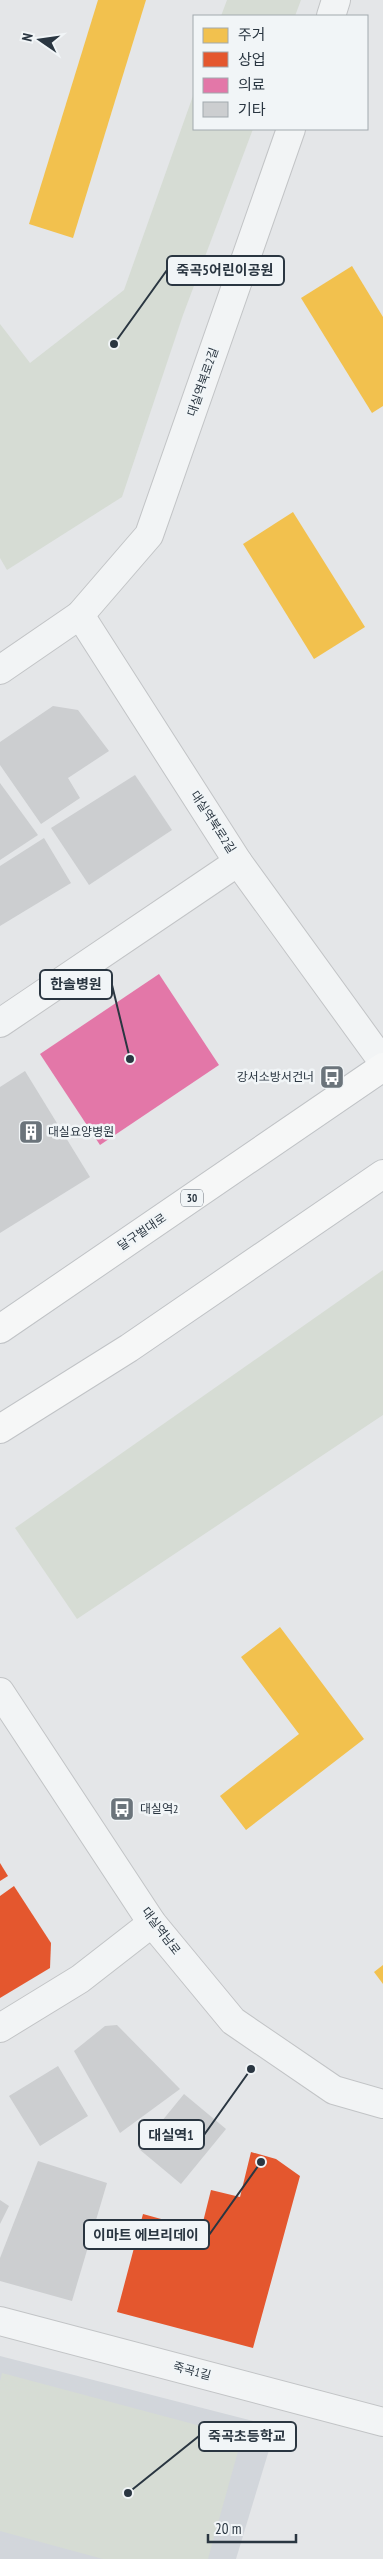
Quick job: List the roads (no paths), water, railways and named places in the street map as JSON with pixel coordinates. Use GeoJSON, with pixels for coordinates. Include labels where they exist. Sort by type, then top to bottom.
{"type":"FeatureCollection","features":[{"type":"Feature","properties":{"kind":"main road","name":"달구벌대로"},"geometry":{"type":"LineString","coordinates":[[0,1329],[383,1068]]}},
{"type":"Feature","properties":{"kind":"main road"},"geometry":{"type":"LineString","coordinates":[[0,1429],[129,1348],[383,1174]]}},
{"type":"Feature","properties":{"kind":"street"},"geometry":{"type":"LineString","coordinates":[[331,15],[336,0]]}},
{"type":"Feature","properties":{"kind":"street","name":"대실역북로2길"},"geometry":{"type":"LineString","coordinates":[[0,670],[80,615],[149,536],[292,130]]}},
{"type":"Feature","properties":{"kind":"street","name":"대실역북로2길"},"geometry":{"type":"LineString","coordinates":[[0,1023],[238,862],[80,615]]}},
{"type":"Feature","properties":{"kind":"street"},"geometry":{"type":"LineString","coordinates":[[238,862],[383,1062]]}},
{"type":"Feature","properties":{"kind":"street","name":"대실역남로"},"geometry":{"type":"LineString","coordinates":[[0,1692],[152,1923],[233,2021],[334,2090],[383,2104]]}},
{"type":"Feature","properties":{"kind":"street"},"geometry":{"type":"LineString","coordinates":[[0,2028],[80,1979],[152,1923]]}},
{"type":"Feature","properties":{"kind":"street","name":"죽곡1길"},"geometry":{"type":"LineString","coordinates":[[0,2321],[383,2422]]}},
{"type":"Feature","properties":{"kind":"place","name":"죽곡5어린이공원"},"geometry":{"type":"Point","coordinates":[114,344]}},
{"type":"Feature","properties":{"kind":"place","name":"한솔병원"},"geometry":{"type":"Point","coordinates":[130,1059]}},
{"type":"Feature","properties":{"kind":"place","name":"강서소방서건너"},"geometry":{"type":"Point","coordinates":[332,1077]}},
{"type":"Feature","properties":{"kind":"place","name":"대실요양병원"},"geometry":{"type":"Point","coordinates":[31,1132]}},
{"type":"Feature","properties":{"kind":"place","name":"대실역2"},"geometry":{"type":"Point","coordinates":[122,1809]}},
{"type":"Feature","properties":{"kind":"place","name":"대실역1"},"geometry":{"type":"Point","coordinates":[251,2069]}},
{"type":"Feature","properties":{"kind":"place","name":"이마트 에브리데이"},"geometry":{"type":"Point","coordinates":[261,2162]}},
{"type":"Feature","properties":{"kind":"place","name":"죽곡초등학교"},"geometry":{"type":"Point","coordinates":[128,2493]}}]}
